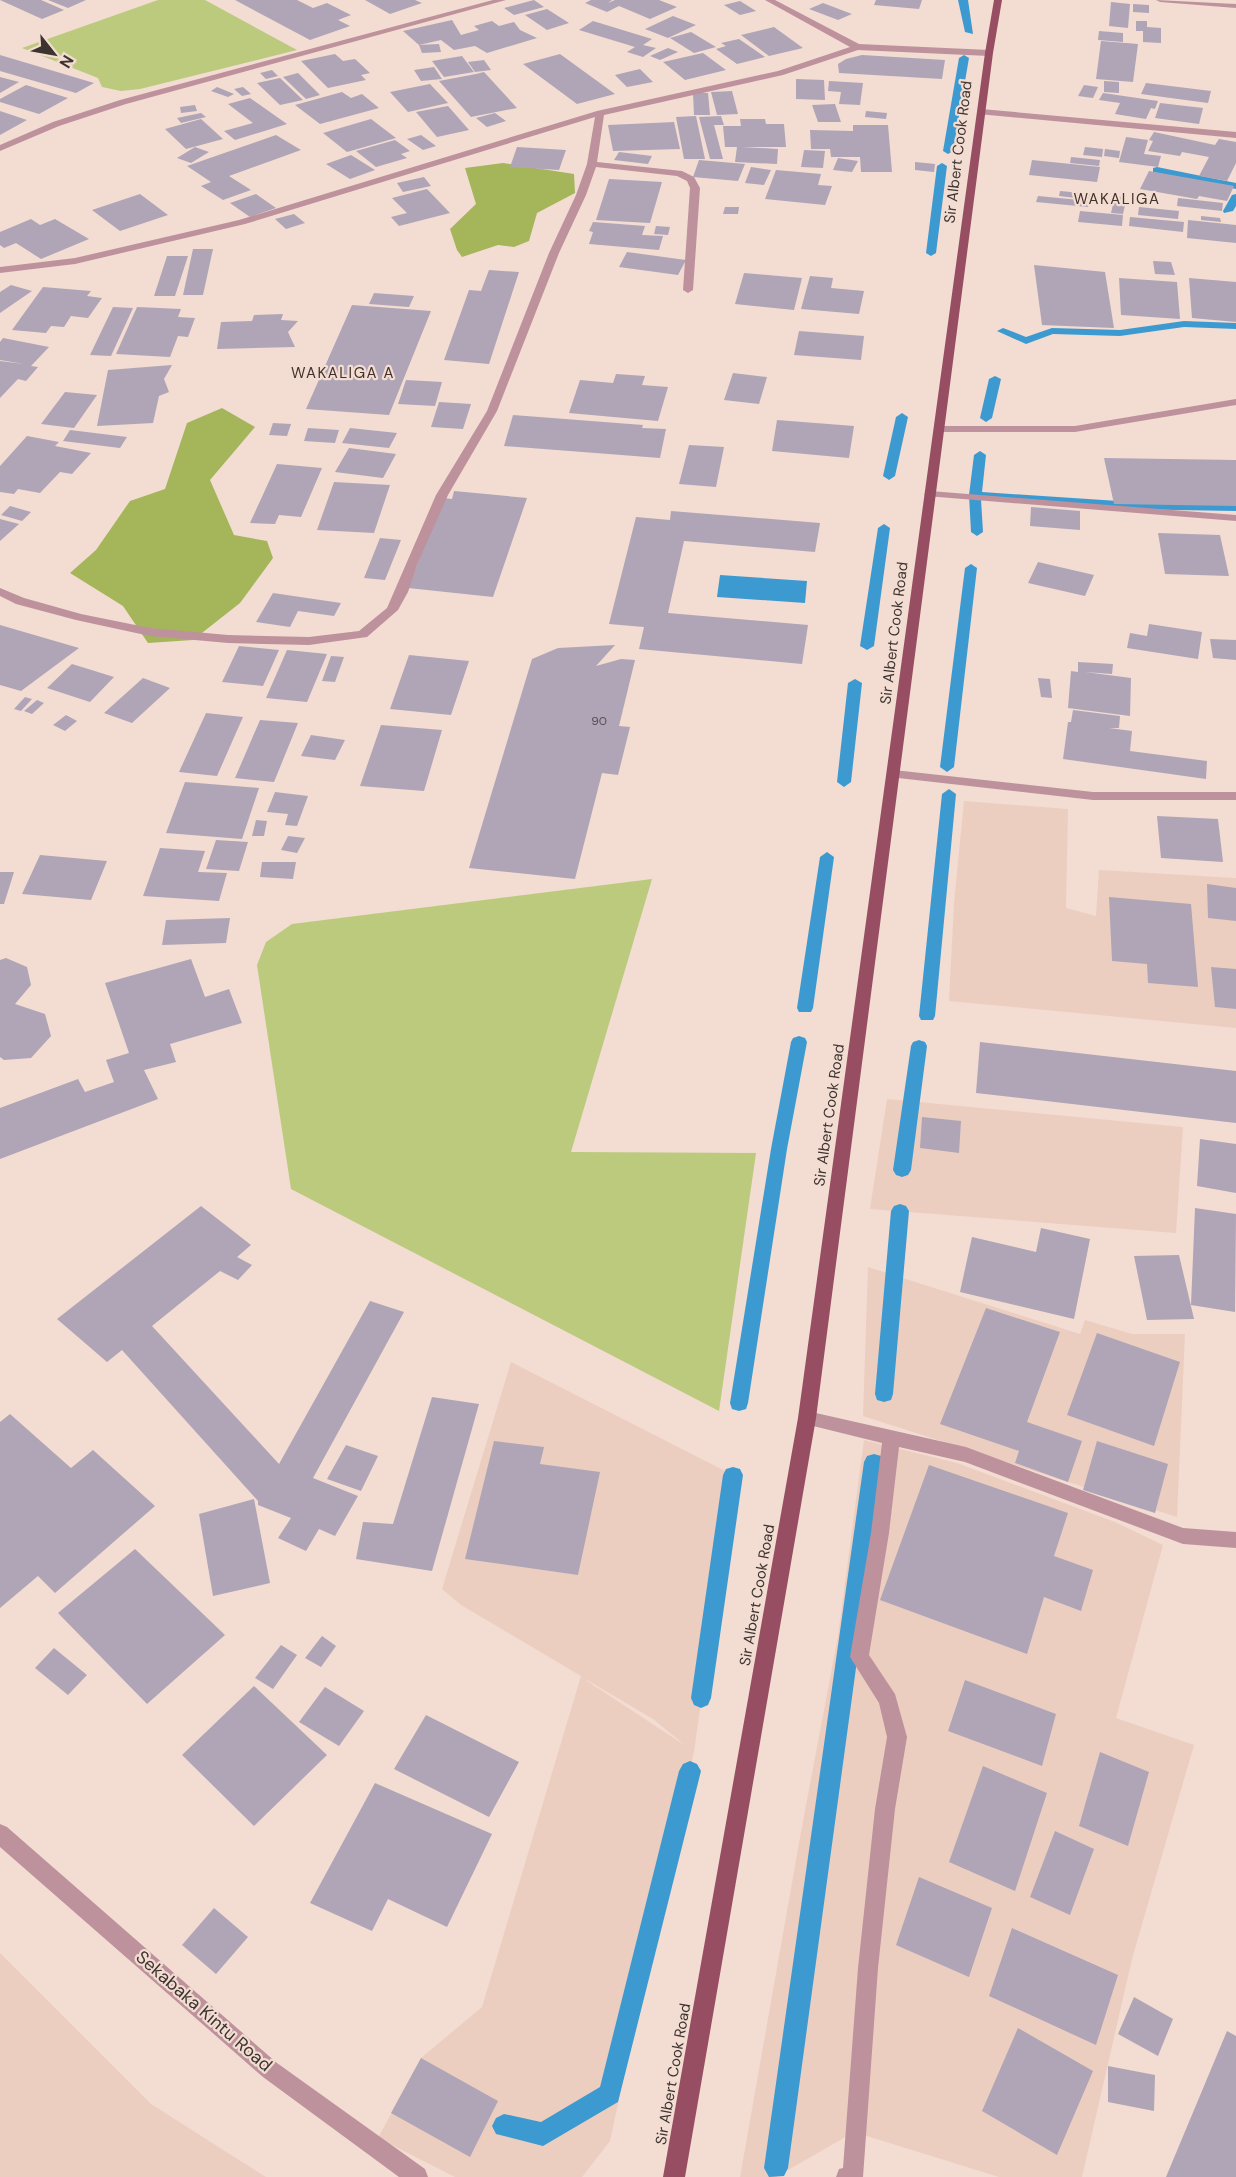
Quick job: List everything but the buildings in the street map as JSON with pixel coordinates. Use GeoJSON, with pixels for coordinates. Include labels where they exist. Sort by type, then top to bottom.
{"type":"FeatureCollection","features":[{"type":"Feature","properties":{"kind":"main road","name":"Sir Albert Cook Road"},"geometry":{"type":"LineString","coordinates":[[674,2177],[807,1418],[988,53],[998,0]]}},
{"type":"Feature","properties":{"kind":"street"},"geometry":{"type":"LineString","coordinates":[[0,148],[56,124],[123,102],[502,0]]}},
{"type":"Feature","properties":{"kind":"street"},"geometry":{"type":"LineString","coordinates":[[769,0],[857,46]]}},
{"type":"Feature","properties":{"kind":"street"},"geometry":{"type":"LineString","coordinates":[[1160,0],[1236,6]]}},
{"type":"Feature","properties":{"kind":"street"},"geometry":{"type":"LineString","coordinates":[[0,270],[75,261],[232,224],[600,113],[780,73],[857,46],[988,53]]}},
{"type":"Feature","properties":{"kind":"street"},"geometry":{"type":"LineString","coordinates":[[981,112],[1236,135]]}},
{"type":"Feature","properties":{"kind":"street"},"geometry":{"type":"LineString","coordinates":[[0,592],[40,606],[150,632],[228,639],[309,641],[363,634],[392,610],[402,592],[411,565],[442,495],[492,411],[550,262],[571,219],[592,164],[600,113]]}},
{"type":"Feature","properties":{"kind":"street"},"geometry":{"type":"LineString","coordinates":[[592,164],[679,173],[691,179],[695,188],[688,290]]}},
{"type":"Feature","properties":{"kind":"street"},"geometry":{"type":"LineString","coordinates":[[939,429],[1075,429],[1236,402]]}},
{"type":"Feature","properties":{"kind":"street"},"geometry":{"type":"LineString","coordinates":[[930,494],[1236,518]]}},
{"type":"Feature","properties":{"kind":"street"},"geometry":{"type":"LineString","coordinates":[[894,774],[1093,796],[1236,796]]}},
{"type":"Feature","properties":{"kind":"street"},"geometry":{"type":"LineString","coordinates":[[807,1418],[966,1455],[1183,1536],[1236,1540]]}},
{"type":"Feature","properties":{"kind":"street"},"geometry":{"type":"LineString","coordinates":[[847,2177],[853,2175],[868,1968],[885,1809],[897,1737],[888,1700],[859,1657],[880,1533],[891,1437]]}},
{"type":"Feature","properties":{"kind":"street","name":"Sekabaka Kintu Road"},"geometry":{"type":"LineString","coordinates":[[0,1834],[270,2070],[417,2177]]}},
{"type":"Feature","properties":{"kind":"shaded area"},"geometry":{"type":"Polygon","coordinates":[[[964,801],[1068,809],[1066,908],[1096,916],[1099,870],[1236,878],[1236,1028],[949,1001],[954,903],[964,801]]]}},
{"type":"Feature","properties":{"kind":"shaded area"},"geometry":{"type":"Polygon","coordinates":[[[887,1099],[1183,1127],[1176,1233],[870,1209],[887,1099]]]}},
{"type":"Feature","properties":{"kind":"shaded area"},"geometry":{"type":"Polygon","coordinates":[[[868,1267],[1080,1334],[1085,1320],[1132,1334],[1185,1334],[1177,1517],[863,1416],[868,1267]]]}},
{"type":"Feature","properties":{"kind":"shaded area"},"geometry":{"type":"Polygon","coordinates":[[[511,1362],[733,1475],[694,1752],[610,2141],[582,2177],[455,2177],[378,2138],[421,2058],[482,2007],[581,1676],[461,1605],[442,1589],[511,1362]],[[587,1680],[686,1746],[653,1719],[587,1680]]]}},
{"type":"Feature","properties":{"kind":"shaded area"},"geometry":{"type":"Polygon","coordinates":[[[864,1440],[957,1463],[1115,1522],[1163,1545],[1116,1718],[1194,1745],[1132,1959],[1082,2177],[999,2177],[854,2132],[776,2177],[740,2177],[838,1636],[864,1440]]]}},
{"type":"Feature","properties":{"kind":"shaded area"},"geometry":{"type":"Polygon","coordinates":[[[0,1953],[151,2104],[266,2177],[0,2177],[0,1953]]]}},
{"type":"Feature","properties":{"kind":"green space"},"geometry":{"type":"Polygon","coordinates":[[[158,0],[205,0],[297,50],[140,89],[121,91],[102,87],[98,78],[22,48],[158,0]]]}},
{"type":"Feature","properties":{"kind":"green space"},"geometry":{"type":"Polygon","coordinates":[[[503,163],[574,174],[575,193],[537,213],[529,241],[514,247],[498,245],[462,257],[457,250],[450,229],[476,204],[465,168],[503,163]]]}},
{"type":"Feature","properties":{"kind":"green space"},"geometry":{"type":"Polygon","coordinates":[[[222,408],[255,427],[210,480],[234,535],[267,541],[273,558],[240,603],[193,640],[148,643],[123,606],[70,573],[96,550],[130,501],[165,489],[187,423],[222,408]]]}},
{"type":"Feature","properties":{"kind":"green space"},"geometry":{"type":"Polygon","coordinates":[[[652,879],[571,1152],[756,1153],[719,1411],[291,1189],[257,965],[266,942],[292,924],[652,879]]]}},
{"type":"Feature","properties":{"kind":"water"},"geometry":{"type":"Polygon","coordinates":[[[720,575],[807,581],[805,603],[717,597],[720,575]]]}},
{"type":"Feature","properties":{"kind":"waterway"},"geometry":{"type":"LineString","coordinates":[[963,0],[970,32]]}},
{"type":"Feature","properties":{"kind":"waterway"},"geometry":{"type":"LineString","coordinates":[[948,151],[964,58]]}},
{"type":"Feature","properties":{"kind":"waterway"},"geometry":{"type":"LineString","coordinates":[[931,253],[942,166]]}},
{"type":"Feature","properties":{"kind":"waterway"},"geometry":{"type":"LineString","coordinates":[[1157,170],[1236,186]]}},
{"type":"Feature","properties":{"kind":"waterway"},"geometry":{"type":"LineString","coordinates":[[1228,211],[1236,197]]}},
{"type":"Feature","properties":{"kind":"waterway"},"geometry":{"type":"LineString","coordinates":[[1003,331],[1026,341],[1052,331],[1120,333],[1184,324],[1236,326]]}},
{"type":"Feature","properties":{"kind":"waterway"},"geometry":{"type":"LineString","coordinates":[[986,418],[995,379]]}},
{"type":"Feature","properties":{"kind":"waterway"},"geometry":{"type":"LineString","coordinates":[[889,476],[902,417]]}},
{"type":"Feature","properties":{"kind":"waterway"},"geometry":{"type":"LineString","coordinates":[[975,495],[980,455]]}},
{"type":"Feature","properties":{"kind":"waterway"},"geometry":{"type":"LineString","coordinates":[[975,495],[1118,505],[1236,507]]}},
{"type":"Feature","properties":{"kind":"waterway"},"geometry":{"type":"LineString","coordinates":[[975,495],[977,532]]}},
{"type":"Feature","properties":{"kind":"waterway"},"geometry":{"type":"LineString","coordinates":[[867,646],[884,528]]}},
{"type":"Feature","properties":{"kind":"waterway"},"geometry":{"type":"LineString","coordinates":[[947,767],[971,568]]}},
{"type":"Feature","properties":{"kind":"waterway"},"geometry":{"type":"LineString","coordinates":[[844,782],[855,683]]}},
{"type":"Feature","properties":{"kind":"waterway"},"geometry":{"type":"LineString","coordinates":[[927,1016],[949,794]]}},
{"type":"Feature","properties":{"kind":"waterway"},"geometry":{"type":"LineString","coordinates":[[805,1008],[827,857]]}},
{"type":"Feature","properties":{"kind":"waterway"},"geometry":{"type":"LineString","coordinates":[[739,1403],[779,1149],[799,1042]]}},
{"type":"Feature","properties":{"kind":"waterway"},"geometry":{"type":"LineString","coordinates":[[902,1170],[919,1046]]}},
{"type":"Feature","properties":{"kind":"waterway"},"geometry":{"type":"LineString","coordinates":[[884,1394],[900,1211]]}},
{"type":"Feature","properties":{"kind":"waterway"},"geometry":{"type":"LineString","coordinates":[[776,2168],[874,1462]]}},
{"type":"Feature","properties":{"kind":"waterway"},"geometry":{"type":"LineString","coordinates":[[701,1698],[733,1475]]}},
{"type":"Feature","properties":{"kind":"waterway"},"geometry":{"type":"LineString","coordinates":[[504,2126],[543,2134],[610,2094],[690,1771]]}},
{"type":"Feature","properties":{"kind":"district","name":"WAKALIGA"},"geometry":{"type":"Point","coordinates":[1117,199]}},
{"type":"Feature","properties":{"kind":"district","name":"WAKALIGA A"},"geometry":{"type":"Point","coordinates":[343,373]}}]}
